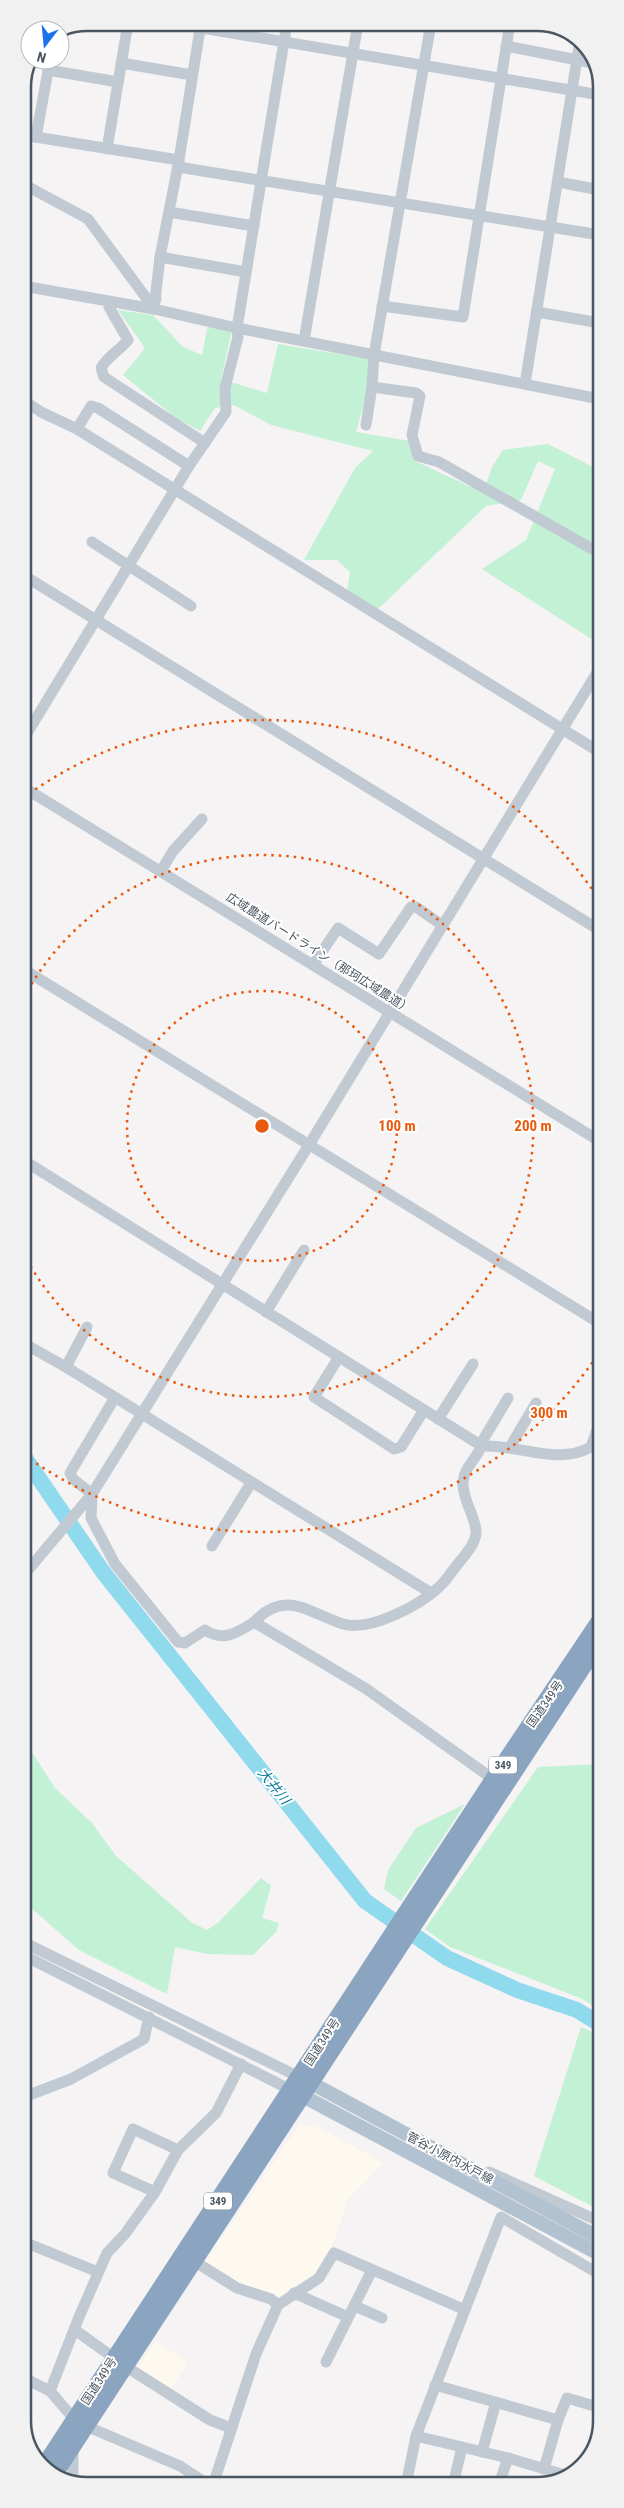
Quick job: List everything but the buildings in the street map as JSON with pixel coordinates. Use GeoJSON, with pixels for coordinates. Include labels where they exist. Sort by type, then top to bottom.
{"type":"FeatureCollection","features":[{"type":"Feature","properties":{"kind":"highway","name":"国道349号"},"geometry":{"type":"LineString","coordinates":[[412,1917],[493,1779],[593,1630]]}},
{"type":"Feature","properties":{"kind":"highway","name":"国道349号"},"geometry":{"type":"LineString","coordinates":[[48,2461],[80,2423],[398,1938],[593,1652]]}},
{"type":"Feature","properties":{"kind":"highway","name":"国道349号"},"geometry":{"type":"LineString","coordinates":[[119,2362],[194,2261],[301,2087]]}},
{"type":"Feature","properties":{"kind":"highway","name":"国道349号"},"geometry":{"type":"LineString","coordinates":[[58,2469],[73,2445],[80,2423]]}},
{"type":"Feature","properties":{"kind":"main road","name":"菅谷小原内水戸線"},"geometry":{"type":"LineString","coordinates":[[301,2087],[461,2164],[593,2235]]}},
{"type":"Feature","properties":{"kind":"main road","name":"菅谷小原内水戸線"},"geometry":{"type":"LineString","coordinates":[[301,2087],[493,2197],[593,2251]]}},
{"type":"Feature","properties":{"kind":"street"},"geometry":{"type":"LineString","coordinates":[[107,149],[126,31]]}},
{"type":"Feature","properties":{"kind":"street"},"geometry":{"type":"LineString","coordinates":[[155,304],[160,257],[178,164],[200,31]]}},
{"type":"Feature","properties":{"kind":"street"},"geometry":{"type":"LineString","coordinates":[[232,31],[593,94]]}},
{"type":"Feature","properties":{"kind":"street"},"geometry":{"type":"LineString","coordinates":[[31,727],[189,466],[226,412],[225,388],[238,337],[237,328],[286,31]]}},
{"type":"Feature","properties":{"kind":"street"},"geometry":{"type":"LineString","coordinates":[[304,341],[357,31]]}},
{"type":"Feature","properties":{"kind":"street"},"geometry":{"type":"LineString","coordinates":[[366,425],[372,387],[374,355],[429,31]]}},
{"type":"Feature","properties":{"kind":"street"},"geometry":{"type":"LineString","coordinates":[[382,306],[462,317],[509,31]]}},
{"type":"Feature","properties":{"kind":"street"},"geometry":{"type":"LineString","coordinates":[[506,46],[586,62]]}},
{"type":"Feature","properties":{"kind":"street"},"geometry":{"type":"LineString","coordinates":[[525,384],[578,50]]}},
{"type":"Feature","properties":{"kind":"street"},"geometry":{"type":"LineString","coordinates":[[121,63],[192,75]]}},
{"type":"Feature","properties":{"kind":"street"},"geometry":{"type":"LineString","coordinates":[[36,137],[48,70]]}},
{"type":"Feature","properties":{"kind":"street"},"geometry":{"type":"LineString","coordinates":[[69,70],[118,82]]}},
{"type":"Feature","properties":{"kind":"street"},"geometry":{"type":"LineString","coordinates":[[31,136],[107,149],[261,181],[593,234]]}},
{"type":"Feature","properties":{"kind":"street"},"geometry":{"type":"LineString","coordinates":[[558,182],[593,189]]}},
{"type":"Feature","properties":{"kind":"street"},"geometry":{"type":"LineString","coordinates":[[31,189],[88,219],[147,298],[155,304]]}},
{"type":"Feature","properties":{"kind":"street"},"geometry":{"type":"LineString","coordinates":[[169,212],[254,226]]}},
{"type":"Feature","properties":{"kind":"street"},"geometry":{"type":"LineString","coordinates":[[160,257],[246,272]]}},
{"type":"Feature","properties":{"kind":"street"},"geometry":{"type":"LineString","coordinates":[[31,288],[110,303],[155,304],[237,328],[593,398]]}},
{"type":"Feature","properties":{"kind":"street"},"geometry":{"type":"LineString","coordinates":[[110,303],[109,306],[128,340],[121,349],[106,358],[100,368],[104,377],[205,443]]}},
{"type":"Feature","properties":{"kind":"street"},"geometry":{"type":"LineString","coordinates":[[537,312],[593,322]]}},
{"type":"Feature","properties":{"kind":"street"},"geometry":{"type":"LineString","coordinates":[[372,387],[416,393],[420,396],[412,435],[418,456],[439,462],[593,550]]}},
{"type":"Feature","properties":{"kind":"street"},"geometry":{"type":"LineString","coordinates":[[31,405],[77,429],[593,748]]}},
{"type":"Feature","properties":{"kind":"street"},"geometry":{"type":"LineString","coordinates":[[77,429],[90,406],[98,408],[189,466]]}},
{"type":"Feature","properties":{"kind":"street"},"geometry":{"type":"LineString","coordinates":[[92,542],[125,561],[129,567],[191,606]]}},
{"type":"Feature","properties":{"kind":"street"},"geometry":{"type":"LineString","coordinates":[[31,580],[593,926]]}},
{"type":"Feature","properties":{"kind":"street"},"geometry":{"type":"LineString","coordinates":[[31,1567],[92,1494],[223,1285],[593,679]]}},
{"type":"Feature","properties":{"kind":"street","name":"広域農道バードライン（那珂広域農道）"},"geometry":{"type":"LineString","coordinates":[[31,792],[593,1137]]}},
{"type":"Feature","properties":{"kind":"street"},"geometry":{"type":"LineString","coordinates":[[161,872],[173,851],[202,819]]}},
{"type":"Feature","properties":{"kind":"street"},"geometry":{"type":"LineString","coordinates":[[313,965],[338,928],[379,954],[411,907],[416,907],[442,925]]}},
{"type":"Feature","properties":{"kind":"street"},"geometry":{"type":"LineString","coordinates":[[31,974],[310,1143],[593,1319]]}},
{"type":"Feature","properties":{"kind":"street"},"geometry":{"type":"LineString","coordinates":[[31,1165],[482,1446],[510,1447],[556,1455],[579,1454],[590,1447],[593,1439]]}},
{"type":"Feature","properties":{"kind":"street"},"geometry":{"type":"LineString","coordinates":[[266,1312],[304,1250]]}},
{"type":"Feature","properties":{"kind":"street"},"geometry":{"type":"LineString","coordinates":[[66,1367],[87,1327]]}},
{"type":"Feature","properties":{"kind":"street"},"geometry":{"type":"LineString","coordinates":[[31,1347],[66,1367],[114,1399],[431,1593]]}},
{"type":"Feature","properties":{"kind":"street"},"geometry":{"type":"LineString","coordinates":[[339,1357],[314,1397],[394,1449],[401,1447],[424,1410]]}},
{"type":"Feature","properties":{"kind":"street"},"geometry":{"type":"LineString","coordinates":[[438,1419],[472,1364]]}},
{"type":"Feature","properties":{"kind":"street"},"geometry":{"type":"LineString","coordinates":[[92,1494],[91,1518],[115,1564],[178,1642],[185,1642],[205,1630],[214,1636],[226,1637],[254,1622],[261,1614],[291,1604],[305,1607],[345,1625],[371,1625],[385,1620],[441,1586],[470,1548],[476,1531],[462,1484],[467,1466],[482,1446],[483,1440],[508,1398]]}},
{"type":"Feature","properties":{"kind":"street"},"geometry":{"type":"LineString","coordinates":[[92,1494],[73,1479],[70,1473],[114,1399]]}},
{"type":"Feature","properties":{"kind":"street"},"geometry":{"type":"LineString","coordinates":[[510,1447],[536,1404]]}},
{"type":"Feature","properties":{"kind":"street"},"geometry":{"type":"LineString","coordinates":[[212,1546],[251,1483]]}},
{"type":"Feature","properties":{"kind":"street"},"geometry":{"type":"LineString","coordinates":[[254,1622],[365,1688],[493,1779]]}},
{"type":"Feature","properties":{"kind":"street"},"geometry":{"type":"LineString","coordinates":[[31,1946],[301,2087]]}},
{"type":"Feature","properties":{"kind":"street"},"geometry":{"type":"LineString","coordinates":[[31,1958],[240,2064],[301,2087]]}},
{"type":"Feature","properties":{"kind":"street"},"geometry":{"type":"LineString","coordinates":[[31,2094],[71,2080],[144,2039],[149,2017]]}},
{"type":"Feature","properties":{"kind":"street"},"geometry":{"type":"LineString","coordinates":[[50,2391],[107,2253],[125,2234],[155,2192],[178,2150],[216,2113],[240,2064]]}},
{"type":"Feature","properties":{"kind":"street"},"geometry":{"type":"LineString","coordinates":[[155,2192],[113,2173],[133,2129],[178,2150]]}},
{"type":"Feature","properties":{"kind":"street"},"geometry":{"type":"LineString","coordinates":[[461,2164],[484,2170],[593,2218]]}},
{"type":"Feature","properties":{"kind":"street"},"geometry":{"type":"LineString","coordinates":[[493,2197],[494,2208],[501,2217],[593,2270]]}},
{"type":"Feature","properties":{"kind":"street"},"geometry":{"type":"LineString","coordinates":[[408,2477],[416,2436],[463,2309],[501,2217]]}},
{"type":"Feature","properties":{"kind":"street"},"geometry":{"type":"LineString","coordinates":[[31,2245],[98,2272]]}},
{"type":"Feature","properties":{"kind":"street"},"geometry":{"type":"LineString","coordinates":[[214,2477],[256,2354],[278,2305],[319,2278],[334,2253],[463,2309]]}},
{"type":"Feature","properties":{"kind":"street"},"geometry":{"type":"LineString","coordinates":[[194,2261],[237,2288],[271,2299],[278,2305]]}},
{"type":"Feature","properties":{"kind":"street"},"geometry":{"type":"LineString","coordinates":[[326,2362],[372,2270]]}},
{"type":"Feature","properties":{"kind":"street"},"geometry":{"type":"LineString","coordinates":[[294,2293],[348,2317]]}},
{"type":"Feature","properties":{"kind":"street"},"geometry":{"type":"LineString","coordinates":[[354,2306],[382,2318]]}},
{"type":"Feature","properties":{"kind":"street"},"geometry":{"type":"LineString","coordinates":[[75,2330],[119,2362],[202,2415],[231,2428]]}},
{"type":"Feature","properties":{"kind":"street"},"geometry":{"type":"LineString","coordinates":[[31,2382],[50,2391],[80,2423],[180,2466],[198,2477]]}},
{"type":"Feature","properties":{"kind":"street"},"geometry":{"type":"LineString","coordinates":[[435,2385],[558,2420]]}},
{"type":"Feature","properties":{"kind":"street"},"geometry":{"type":"LineString","coordinates":[[544,2469],[558,2420],[567,2398],[593,2405]]}},
{"type":"Feature","properties":{"kind":"street"},"geometry":{"type":"LineString","coordinates":[[482,2452],[496,2402]]}},
{"type":"Feature","properties":{"kind":"street"},"geometry":{"type":"LineString","coordinates":[[416,2436],[508,2458],[557,2473]]}},
{"type":"Feature","properties":{"kind":"street"},"geometry":{"type":"LineString","coordinates":[[72,2474],[73,2445]]}},
{"type":"Feature","properties":{"kind":"street"},"geometry":{"type":"LineString","coordinates":[[456,2477],[462,2447]]}},
{"type":"Feature","properties":{"kind":"street"},"geometry":{"type":"LineString","coordinates":[[501,2477],[508,2458]]}},
{"type":"Feature","properties":{"kind":"shaded area"},"geometry":{"type":"Polygon","coordinates":[[[299,2125],[318,2127],[383,2163],[348,2199],[329,2256],[307,2282],[282,2300],[236,2286],[203,2265],[299,2125]]]}},
{"type":"Feature","properties":{"kind":"shaded area"},"geometry":{"type":"Polygon","coordinates":[[[155,2341],[188,2362],[170,2391],[137,2369],[155,2341]]]}},
{"type":"Feature","properties":{"kind":"green space"},"geometry":{"type":"Polygon","coordinates":[[[118,310],[153,315],[183,347],[202,355],[208,325],[232,331],[221,379],[267,393],[278,344],[370,359],[367,393],[356,432],[410,441],[415,461],[471,487],[487,482],[492,467],[503,450],[548,444],[593,467],[593,640],[482,569],[526,540],[555,469],[538,461],[521,500],[486,506],[378,609],[347,592],[350,572],[337,560],[304,560],[355,468],[373,451],[271,425],[234,405],[215,408],[200,431],[176,418],[123,375],[145,348],[118,310]]]}},
{"type":"Feature","properties":{"kind":"green space"},"geometry":{"type":"Polygon","coordinates":[[[31,1750],[55,1788],[92,1823],[116,1856],[191,1922],[207,1930],[219,1922],[261,1878],[271,1886],[262,1918],[279,1923],[276,1932],[253,1955],[207,1954],[175,1947],[167,1994],[79,1950],[31,1908],[31,1750]]]}},
{"type":"Feature","properties":{"kind":"green space"},"geometry":{"type":"Polygon","coordinates":[[[593,1764],[593,2005],[580,1998],[450,1947],[425,1929],[538,1767],[593,1764]]]}},
{"type":"Feature","properties":{"kind":"green space"},"geometry":{"type":"Polygon","coordinates":[[[465,1804],[401,1901],[384,1889],[388,1870],[416,1828],[465,1804]]]}},
{"type":"Feature","properties":{"kind":"green space"},"geometry":{"type":"Polygon","coordinates":[[[581,2027],[593,2032],[593,2207],[534,2176],[581,2027]]]}},
{"type":"Feature","properties":{"kind":"water"},"geometry":{"type":"Polygon","coordinates":[[[578,2008],[593,2016],[593,2023],[575,2013],[578,2008]]]}},
{"type":"Feature","properties":{"kind":"waterway","name":"大井川"},"geometry":{"type":"LineString","coordinates":[[31,1467],[103,1572],[365,1901],[447,1958],[517,1990],[577,2010],[593,2020]]}}]}
